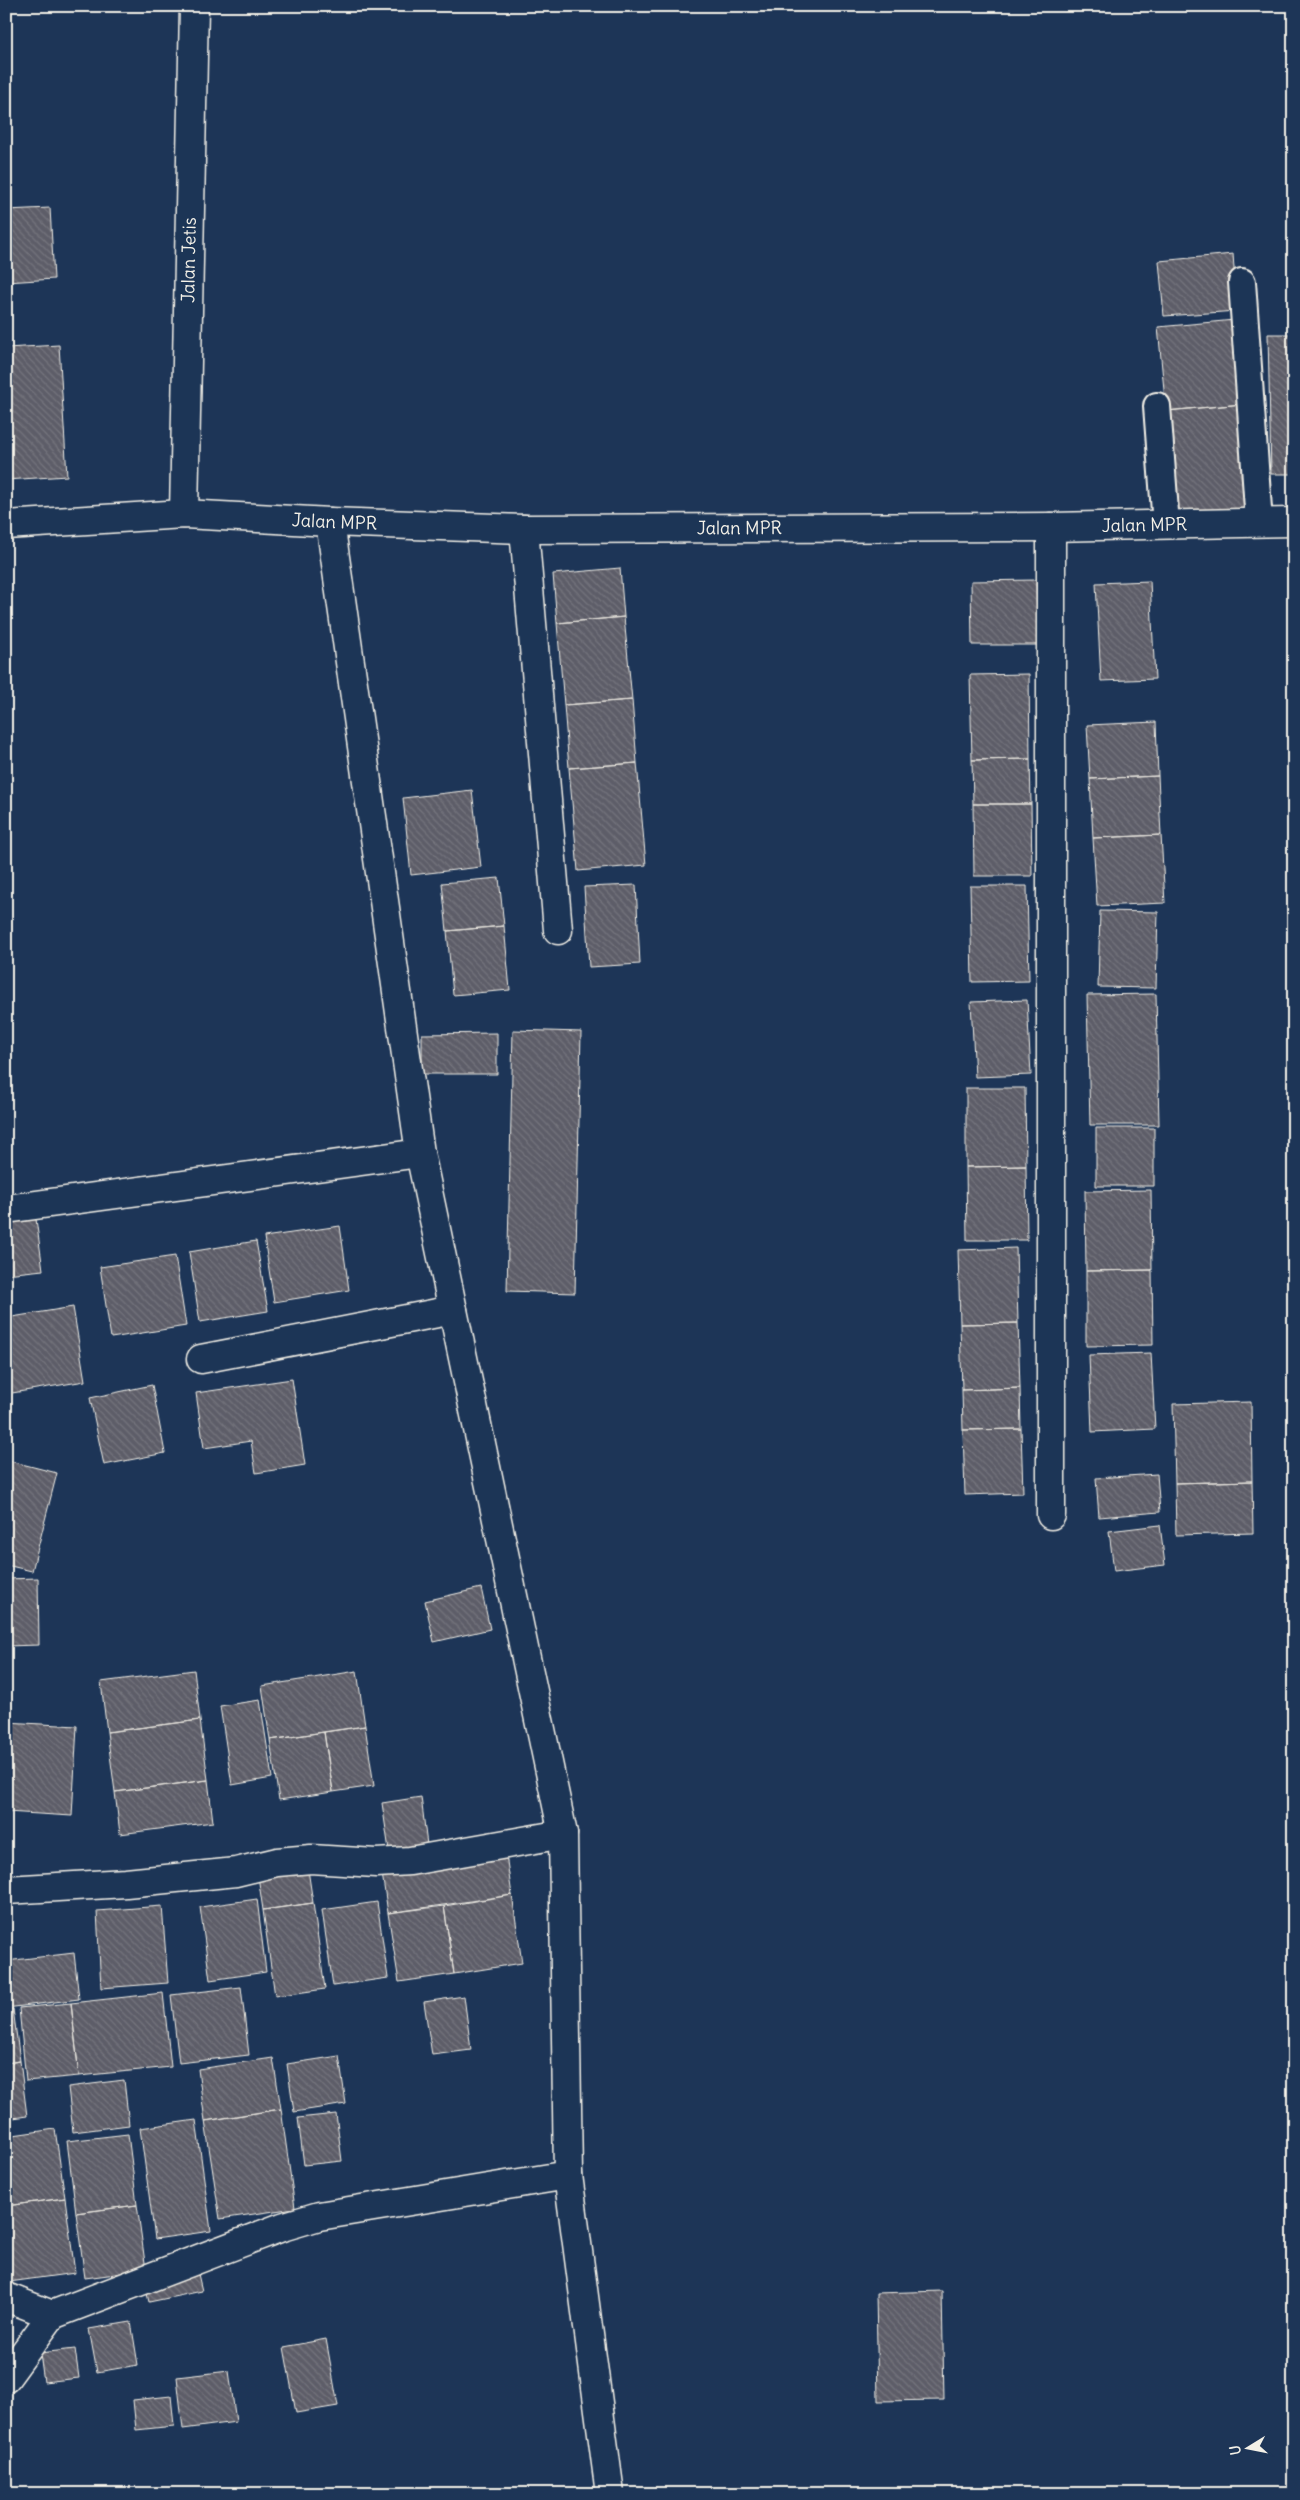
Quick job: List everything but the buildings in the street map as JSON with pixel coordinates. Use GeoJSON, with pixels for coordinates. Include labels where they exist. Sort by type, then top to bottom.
{"type":"FeatureCollection","features":[{"type":"Feature","properties":{"kind":"street","name":"Jalan Jetis"},"geometry":{"type":"LineString","coordinates":[[184,514],[194,6]]}},
{"type":"Feature","properties":{"kind":"street","name":"Jalan MPR"},"geometry":{"type":"LineString","coordinates":[[6,524],[184,514],[330,522],[524,529],[1051,527],[1294,522]]}},
{"type":"Feature","properties":{"kind":"street"},"geometry":{"type":"LineString","coordinates":[[330,522],[420,1153],[563,1834],[568,2176],[610,2494]]}},
{"type":"Feature","properties":{"kind":"street"},"geometry":{"type":"LineString","coordinates":[[1051,527],[1051,1515]]}},
{"type":"Feature","properties":{"kind":"street"},"geometry":{"type":"LineString","coordinates":[[524,529],[558,930]]}},
{"type":"Feature","properties":{"kind":"street"},"geometry":{"type":"LineString","coordinates":[[6,1209],[420,1153]]}},
{"type":"Feature","properties":{"kind":"street"},"geometry":{"type":"LineString","coordinates":[[201,1359],[453,1310]]}},
{"type":"Feature","properties":{"kind":"street"},"geometry":{"type":"LineString","coordinates":[[6,1890],[126,1883],[236,1872],[277,1862],[311,1859],[376,1863],[410,1860],[563,1834]]}},
{"type":"Feature","properties":{"kind":"street"},"geometry":{"type":"LineString","coordinates":[[6,2378],[52,2315],[282,2227],[319,2216],[568,2176]]}},
{"type":"Feature","properties":{"kind":"street"},"geometry":{"type":"LineString","coordinates":[[6,2297],[52,2315]]}},
{"type":"Feature","properties":{"kind":"lane"},"geometry":{"type":"LineString","coordinates":[[1242,282],[1259,523]]}},
{"type":"Feature","properties":{"kind":"lane"},"geometry":{"type":"LineString","coordinates":[[1157,406],[1166,525]]}}]}
